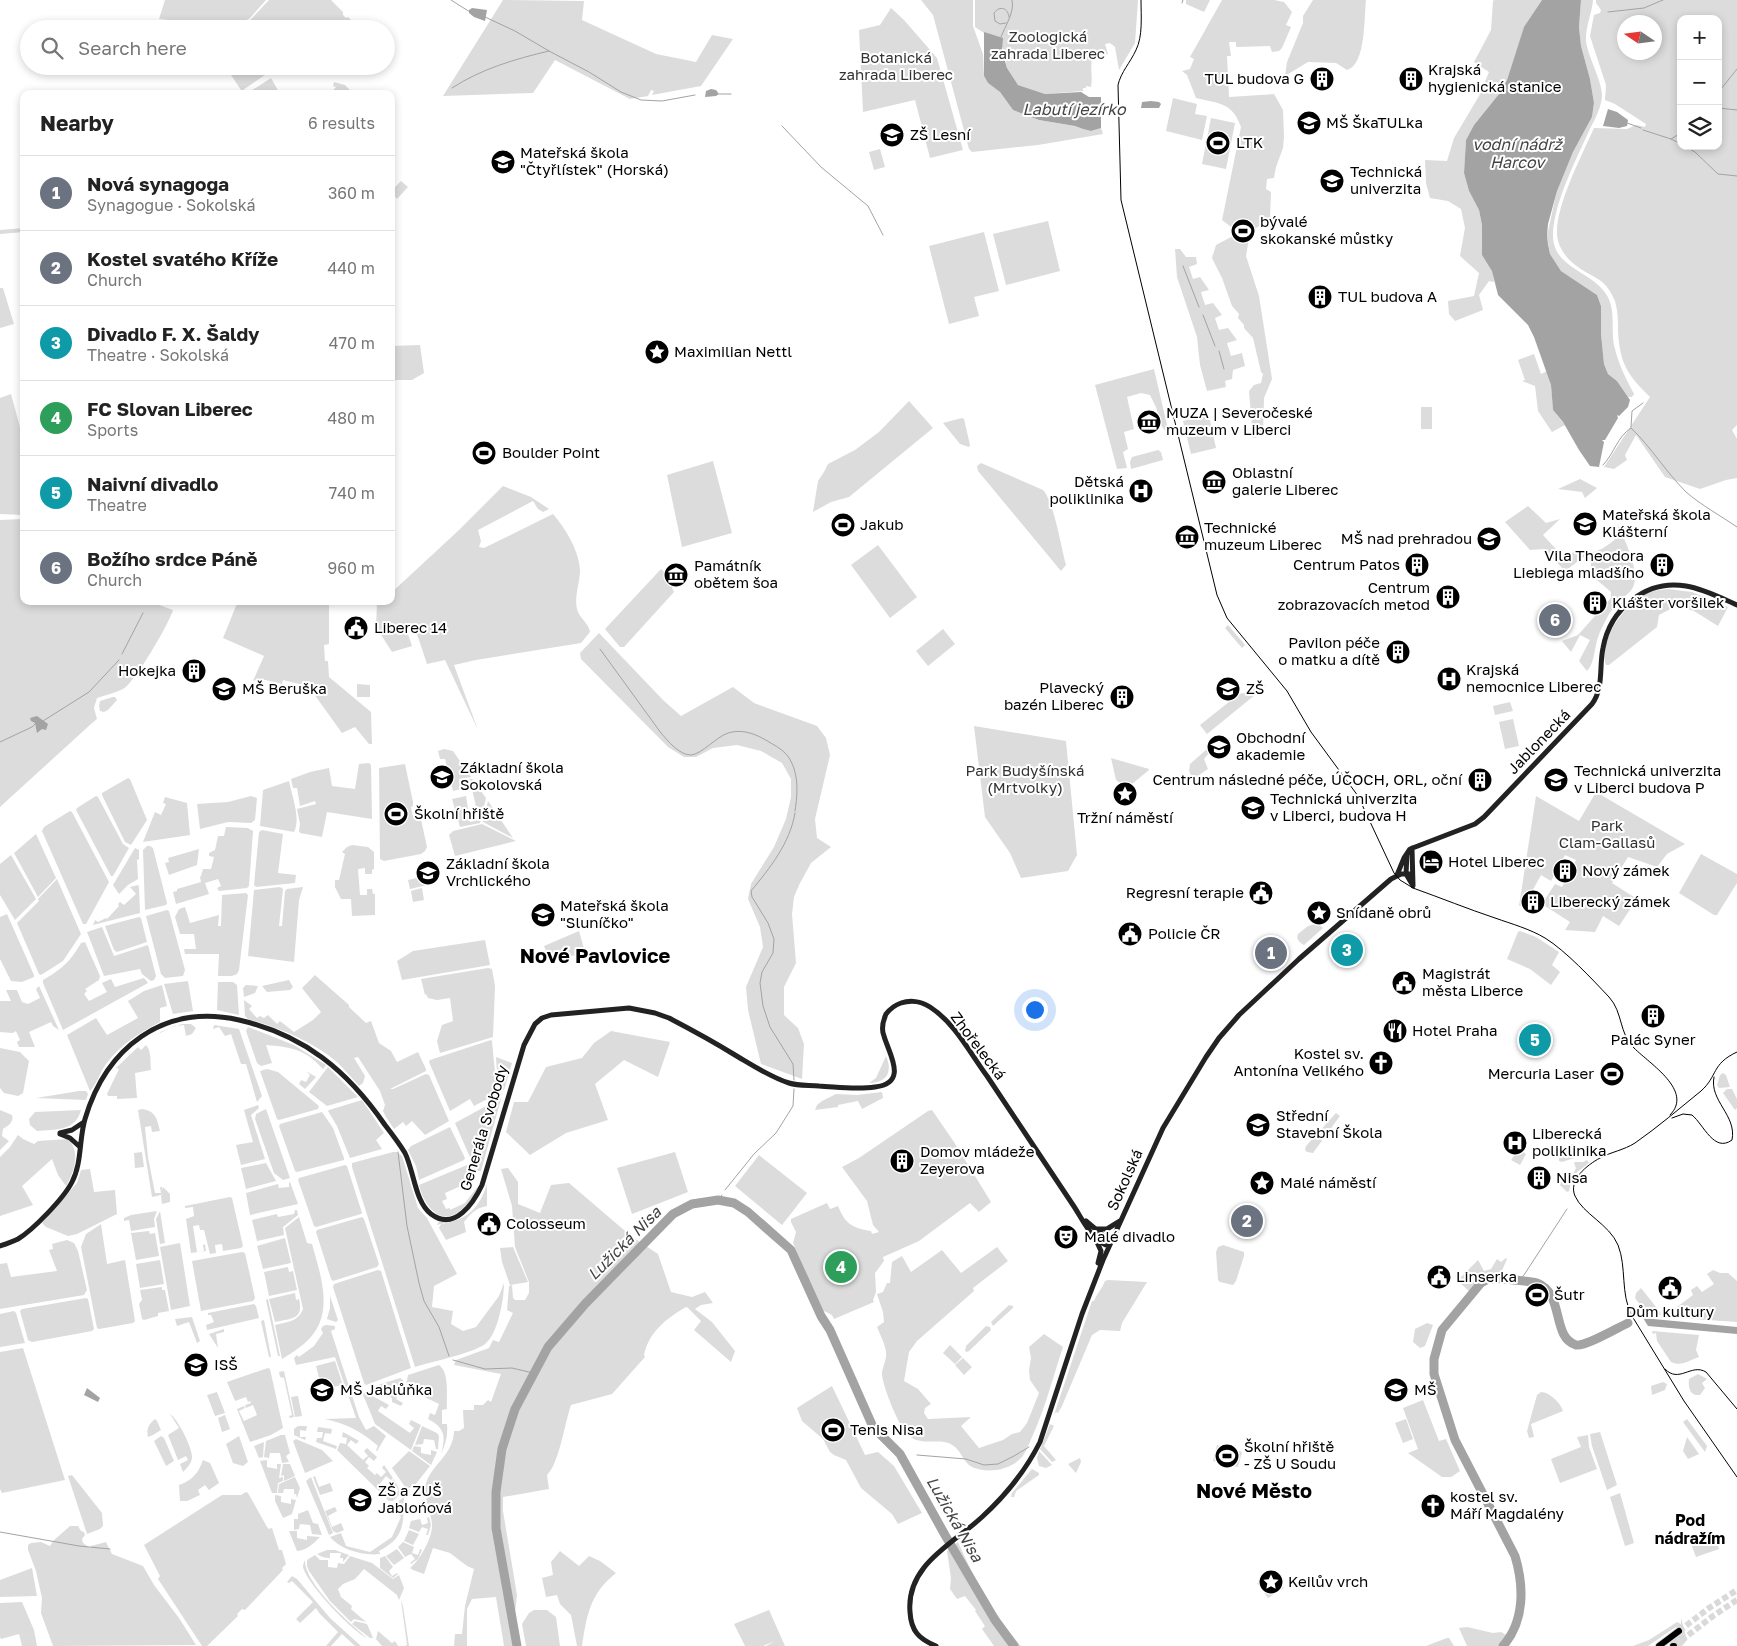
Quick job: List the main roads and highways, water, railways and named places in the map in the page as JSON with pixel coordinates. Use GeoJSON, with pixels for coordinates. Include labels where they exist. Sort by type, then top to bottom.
{"type":"FeatureCollection","features":[{"type":"Feature","properties":{"kind":"highway"},"geometry":{"type":"LineString","coordinates":[[1659,1646],[1679,1631]]}},
{"type":"Feature","properties":{"kind":"main road","name":"Jablonecká"},"geometry":{"type":"LineString","coordinates":[[1410,849],[1475,824],[1592,704],[1598,692],[1603,648],[1608,632],[1618,614],[1634,597],[1653,588],[1678,585],[1695,588],[1737,604]]}},
{"type":"Feature","properties":{"kind":"main road"},"geometry":{"type":"LineString","coordinates":[[1397,875],[1409,874],[1410,849]]}},
{"type":"Feature","properties":{"kind":"main road"},"geometry":{"type":"LineString","coordinates":[[1397,875],[1410,849]]}},
{"type":"Feature","properties":{"kind":"main road","name":"Sokolská"},"geometry":{"type":"LineString","coordinates":[[1095,1275],[1162,1128],[1219,1038],[1239,1015],[1299,959],[1397,875]]}},
{"type":"Feature","properties":{"kind":"main road","name":"Zhořelecká"},"geometry":{"type":"LineString","coordinates":[[786,1082],[799,1085],[850,1089],[885,1084],[892,1078],[894,1067],[894,1059],[883,1033],[886,1015],[893,1007],[902,1002],[914,1001],[926,1005],[939,1014],[964,1043],[1096,1238]]}},
{"type":"Feature","properties":{"kind":"main road","name":"Generála Svobody"},"geometry":{"type":"LineString","coordinates":[[0,1246],[25,1234],[57,1204],[72,1182],[78,1164],[84,1121],[95,1092],[110,1066],[132,1043],[150,1030],[167,1023],[200,1016],[244,1021],[287,1036],[317,1052],[343,1073],[380,1116],[405,1153],[423,1204],[431,1214],[444,1219],[462,1214],[476,1198],[524,1045],[535,1024],[546,1016],[624,1008],[655,1013],[670,1018],[786,1082]]}},
{"type":"Feature","properties":{"kind":"main road"},"geometry":{"type":"LineString","coordinates":[[80,1147],[70,1138],[60,1133],[72,1130],[84,1121]]}},
{"type":"Feature","properties":{"kind":"main road","name":"Zhořelecká"},"geometry":{"type":"LineString","coordinates":[[1080,1214],[1105,1237],[1109,1246]]}},
{"type":"Feature","properties":{"kind":"main road"},"geometry":{"type":"LineString","coordinates":[[1095,1228],[1099,1230],[1108,1229],[1119,1221]]}},
{"type":"Feature","properties":{"kind":"main road"},"geometry":{"type":"LineString","coordinates":[[1096,1238],[1101,1243],[1109,1246]]}},
{"type":"Feature","properties":{"kind":"main road"},"geometry":{"type":"LineString","coordinates":[[936,1646],[921,1639],[915,1631],[910,1616],[910,1598],[921,1571],[926,1564],[982,1517],[1000,1499],[1030,1462],[1043,1433],[1090,1295],[1101,1257],[1096,1238]]}},
{"type":"Feature","properties":{"kind":"water","name":"vodní nádrž Harcov"},"geometry":{"type":"Polygon","coordinates":[[[1542,0],[1581,0],[1579,27],[1581,46],[1594,103],[1592,117],[1573,152],[1557,191],[1548,224],[1547,236],[1550,254],[1561,271],[1597,295],[1601,306],[1604,364],[1608,374],[1617,381],[1630,400],[1628,407],[1619,416],[1617,415],[1618,418],[1605,440],[1602,440],[1604,442],[1599,467],[1590,466],[1563,422],[1553,410],[1551,385],[1534,337],[1528,325],[1498,295],[1492,271],[1482,255],[1482,225],[1479,210],[1469,191],[1464,173],[1466,140],[1474,125],[1499,94],[1507,80],[1524,27],[1542,0]]]}},
{"type":"Feature","properties":{"kind":"water"},"geometry":{"type":"Polygon","coordinates":[[[472,8],[487,10],[485,21],[469,13],[469,10],[472,8]]]}},
{"type":"Feature","properties":{"kind":"water","name":"Labutí jezírko"},"geometry":{"type":"Polygon","coordinates":[[[984,32],[1003,38],[1002,51],[1007,68],[1018,85],[1045,94],[1081,92],[1089,97],[1101,97],[1101,128],[1091,131],[1075,126],[1039,120],[1013,110],[1000,92],[988,83],[984,76],[984,32]]]}},
{"type":"Feature","properties":{"kind":"water"},"geometry":{"type":"Polygon","coordinates":[[[716,90],[719,94],[705,97],[706,91],[716,90]]]}},
{"type":"Feature","properties":{"kind":"water"},"geometry":{"type":"Polygon","coordinates":[[[1142,102],[1159,102],[1161,104],[1159,108],[1141,108],[1142,102]]]}},
{"type":"Feature","properties":{"kind":"water"},"geometry":{"type":"Polygon","coordinates":[[[1608,109],[1617,112],[1628,120],[1627,126],[1619,128],[1603,126],[1608,109]]]}},
{"type":"Feature","properties":{"kind":"water"},"geometry":{"type":"Polygon","coordinates":[[[37,716],[48,724],[46,730],[42,729],[37,733],[35,723],[30,718],[37,716]]]}},
{"type":"Feature","properties":{"kind":"water"},"geometry":{"type":"Polygon","coordinates":[[[1643,1318],[1737,1327],[1737,1334],[1648,1326],[1643,1318]]]}},
{"type":"Feature","properties":{"kind":"water"},"geometry":{"type":"Polygon","coordinates":[[[87,1388],[100,1398],[98,1402],[84,1395],[87,1388]]]}},
{"type":"Feature","properties":{"kind":"waterway"},"geometry":{"type":"LineString","coordinates":[[451,0],[470,12]]}},
{"type":"Feature","properties":{"kind":"waterway"},"geometry":{"type":"LineString","coordinates":[[1001,37],[1011,14],[1012,0]]}},
{"type":"Feature","properties":{"kind":"waterway"},"geometry":{"type":"LineString","coordinates":[[1608,12],[1644,8],[1663,0]]}},
{"type":"Feature","properties":{"kind":"waterway"},"geometry":{"type":"LineString","coordinates":[[1006,23],[1000,24],[995,21],[994,13],[1001,8],[1007,11],[1009,17]]}},
{"type":"Feature","properties":{"kind":"waterway"},"geometry":{"type":"LineString","coordinates":[[485,17],[515,31],[621,92],[641,100],[662,101],[695,95]]}},
{"type":"Feature","properties":{"kind":"waterway"},"geometry":{"type":"LineString","coordinates":[[452,88],[475,75],[499,65],[549,51]]}},
{"type":"Feature","properties":{"kind":"waterway"},"geometry":{"type":"LineString","coordinates":[[1722,88],[1737,69]]}},
{"type":"Feature","properties":{"kind":"waterway"},"geometry":{"type":"LineString","coordinates":[[719,94],[731,94]]}},
{"type":"Feature","properties":{"kind":"waterway"},"geometry":{"type":"LineString","coordinates":[[1722,108],[1737,110]]}},
{"type":"Feature","properties":{"kind":"waterway"},"geometry":{"type":"LineString","coordinates":[[1627,123],[1641,128]]}},
{"type":"Feature","properties":{"kind":"waterway"},"geometry":{"type":"LineString","coordinates":[[782,126],[821,167],[868,206],[883,235]]}},
{"type":"Feature","properties":{"kind":"waterway"},"geometry":{"type":"LineString","coordinates":[[1643,130],[1677,142]]}},
{"type":"Feature","properties":{"kind":"waterway"},"geometry":{"type":"LineString","coordinates":[[1671,139],[1677,135]]}},
{"type":"Feature","properties":{"kind":"waterway"},"geometry":{"type":"LineString","coordinates":[[1691,150],[1718,174],[1737,176]]}},
{"type":"Feature","properties":{"kind":"waterway"},"geometry":{"type":"LineString","coordinates":[[1183,266],[1199,307]]}},
{"type":"Feature","properties":{"kind":"waterway"},"geometry":{"type":"LineString","coordinates":[[1203,315],[1215,346]]}},
{"type":"Feature","properties":{"kind":"waterway"},"geometry":{"type":"LineString","coordinates":[[1219,351],[1224,369]]}},
{"type":"Feature","properties":{"kind":"waterway"},"geometry":{"type":"LineString","coordinates":[[1631,427],[1632,411],[1643,403]]}},
{"type":"Feature","properties":{"kind":"waterway"},"geometry":{"type":"LineString","coordinates":[[1603,465],[1622,436],[1631,428],[1686,492],[1737,527]]}},
{"type":"Feature","properties":{"kind":"waterway"},"geometry":{"type":"LineString","coordinates":[[122,654],[143,613]]}},
{"type":"Feature","properties":{"kind":"waterway"},"geometry":{"type":"LineString","coordinates":[[600,649],[661,733],[682,753],[695,754],[723,735],[738,731],[756,735],[782,750],[791,761],[796,775],[797,796],[795,811]]}},
{"type":"Feature","properties":{"kind":"waterway"},"geometry":{"type":"LineString","coordinates":[[43,721],[89,692],[119,660]]}},
{"type":"Feature","properties":{"kind":"waterway"},"geometry":{"type":"LineString","coordinates":[[0,742],[32,727],[36,723]]}},
{"type":"Feature","properties":{"kind":"waterway"},"geometry":{"type":"LineString","coordinates":[[794,1080],[793,1064],[770,1027],[763,1006],[760,983],[762,972],[773,953],[774,939],[768,923],[752,897],[751,891],[784,845],[795,813]]}},
{"type":"Feature","properties":{"kind":"waterway"},"geometry":{"type":"LineString","coordinates":[[725,1190],[754,1154],[776,1133],[793,1106],[794,1089]]}},
{"type":"Feature","properties":{"kind":"waterway"},"geometry":{"type":"LineString","coordinates":[[398,1152],[407,1226],[419,1283],[424,1301],[439,1327],[449,1356]]}},
{"type":"Feature","properties":{"kind":"waterway","name":"Lužická Nisa"},"geometry":{"type":"LineString","coordinates":[[718,1200],[722,1195]]}},
{"type":"Feature","properties":{"kind":"waterway","name":"Lužická Nisa"},"geometry":{"type":"LineString","coordinates":[[517,1646],[496,1528],[496,1492],[502,1449],[515,1409],[548,1347],[585,1304],[673,1214],[692,1204],[718,1200],[734,1203],[748,1212],[791,1250],[821,1316],[830,1330],[873,1427],[900,1454],[995,1620],[1014,1646]]}},
{"type":"Feature","properties":{"kind":"waterway"},"geometry":{"type":"LineString","coordinates":[[1518,1281],[1524,1275],[1567,1209]]}},
{"type":"Feature","properties":{"kind":"waterway","name":"Lužická Nisa"},"geometry":{"type":"LineString","coordinates":[[1503,1646],[1510,1636],[1519,1614],[1521,1591],[1518,1567],[1515,1556],[1455,1440],[1434,1374],[1434,1359],[1442,1330],[1481,1283],[1497,1278],[1534,1282],[1546,1288],[1555,1305],[1563,1333],[1568,1340],[1576,1345],[1594,1340],[1628,1323]]}},
{"type":"Feature","properties":{"kind":"waterway"},"geometry":{"type":"LineString","coordinates":[[453,1360],[485,1369],[512,1368],[533,1373]]}},
{"type":"Feature","properties":{"kind":"waterway"},"geometry":{"type":"LineString","coordinates":[[917,1455],[966,1459],[984,1465],[998,1464],[1029,1447]]}},
{"type":"Feature","properties":{"kind":"waterway"},"geometry":{"type":"LineString","coordinates":[[0,1532],[79,1546],[110,1549]]}},
{"type":"Feature","properties":{"kind":"tunnel"},"geometry":{"type":"LineString","coordinates":[[1679,1631],[1737,1590]]}},
{"type":"Feature","properties":{"kind":"tunnel"},"geometry":{"type":"LineString","coordinates":[[1674,1646],[1737,1600]]}},
{"type":"Feature","properties":{"kind":"tram line"},"geometry":{"type":"LineString","coordinates":[[1141,0],[1140,39],[1118,85],[1121,200],[1217,595],[1227,618],[1287,691],[1311,732],[1358,796],[1394,873],[1400,880],[1413,888],[1533,932],[1561,950],[1609,997],[1617,1009],[1623,1030],[1629,1042],[1667,1078],[1673,1087],[1677,1097],[1676,1106],[1670,1115]]}},
{"type":"Feature","properties":{"kind":"tram line"},"geometry":{"type":"LineString","coordinates":[[1737,1052],[1723,1061],[1701,1091],[1652,1131],[1635,1143],[1600,1158],[1585,1169],[1574,1184],[1575,1196],[1579,1202],[1609,1231],[1618,1245],[1621,1254],[1626,1298],[1632,1316],[1684,1401],[1737,1477]]}},
{"type":"Feature","properties":{"kind":"tram line"},"geometry":{"type":"LineString","coordinates":[[1672,1118],[1683,1114],[1692,1115],[1715,1140],[1720,1143],[1732,1140],[1731,1123],[1715,1093],[1714,1077]]}},
{"type":"Feature","properties":{"kind":"tram line"},"geometry":{"type":"LineString","coordinates":[[1665,1369],[1675,1375],[1695,1370],[1706,1372],[1737,1409]]}},
{"type":"Feature","properties":{"kind":"place","name":"TUL budova G"},"geometry":{"type":"Point","coordinates":[1322,79]}},
{"type":"Feature","properties":{"kind":"place","name":"Krajská hygienická stanice"},"geometry":{"type":"Point","coordinates":[1411,79]}},
{"type":"Feature","properties":{"kind":"place","name":"MŠ ŠkaTULka"},"geometry":{"type":"Point","coordinates":[1309,123]}},
{"type":"Feature","properties":{"kind":"place","name":"ZŠ Lesní"},"geometry":{"type":"Point","coordinates":[892,135]}},
{"type":"Feature","properties":{"kind":"place","name":"LTK"},"geometry":{"type":"Point","coordinates":[1218,143]}},
{"type":"Feature","properties":{"kind":"place","name":"Mateřská škola \"Čtyřlístek\" (Horská)"},"geometry":{"type":"Point","coordinates":[503,162]}},
{"type":"Feature","properties":{"kind":"place","name":"Technická univerzita"},"geometry":{"type":"Point","coordinates":[1332,181]}},
{"type":"Feature","properties":{"kind":"place","name":"bývalé skokanské můstky"},"geometry":{"type":"Point","coordinates":[1243,231]}},
{"type":"Feature","properties":{"kind":"place","name":"TUL budova A"},"geometry":{"type":"Point","coordinates":[1320,297]}},
{"type":"Feature","properties":{"kind":"place","name":"Maximilian Nettl"},"geometry":{"type":"Point","coordinates":[657,352]}},
{"type":"Feature","properties":{"kind":"place","name":"MUZA | Severočeské muzeum v Liberci"},"geometry":{"type":"Point","coordinates":[1149,422]}},
{"type":"Feature","properties":{"kind":"place","name":"Boulder Point"},"geometry":{"type":"Point","coordinates":[484,453]}},
{"type":"Feature","properties":{"kind":"place","name":"Oblastní galerie Liberec"},"geometry":{"type":"Point","coordinates":[1214,482]}},
{"type":"Feature","properties":{"kind":"place","name":"Dětská poliklinika"},"geometry":{"type":"Point","coordinates":[1141,491]}},
{"type":"Feature","properties":{"kind":"place","name":"Mateřská škola Klášterní"},"geometry":{"type":"Point","coordinates":[1585,524]}},
{"type":"Feature","properties":{"kind":"place","name":"Jakub"},"geometry":{"type":"Point","coordinates":[843,525]}},
{"type":"Feature","properties":{"kind":"place","name":"Technické muzeum Liberec"},"geometry":{"type":"Point","coordinates":[1187,537]}},
{"type":"Feature","properties":{"kind":"place","name":"MŠ nad prehradou"},"geometry":{"type":"Point","coordinates":[1489,539]}},
{"type":"Feature","properties":{"kind":"place","name":"Centrum Patos"},"geometry":{"type":"Point","coordinates":[1417,565]}},
{"type":"Feature","properties":{"kind":"place","name":"Vila Theodora Liebiega mladšího"},"geometry":{"type":"Point","coordinates":[1662,565]}},
{"type":"Feature","properties":{"kind":"place","name":"Památník obětem šoa"},"geometry":{"type":"Point","coordinates":[676,575]}},
{"type":"Feature","properties":{"kind":"place","name":"Centrum zobrazovacích metod"},"geometry":{"type":"Point","coordinates":[1448,597]}},
{"type":"Feature","properties":{"kind":"place","name":"Klášter voršilek"},"geometry":{"type":"Point","coordinates":[1595,603]}},
{"type":"Feature","properties":{"kind":"place","name":"Božího srdce Páně"},"geometry":{"type":"Point","coordinates":[1555,620]}},
{"type":"Feature","properties":{"kind":"place","name":"Liberec 14"},"geometry":{"type":"Point","coordinates":[356,628]}},
{"type":"Feature","properties":{"kind":"place","name":"Pavilon péče o matku a dítě"},"geometry":{"type":"Point","coordinates":[1398,652]}},
{"type":"Feature","properties":{"kind":"place","name":"Hokejka"},"geometry":{"type":"Point","coordinates":[194,671]}},
{"type":"Feature","properties":{"kind":"place","name":"Krajská nemocnice Liberec"},"geometry":{"type":"Point","coordinates":[1449,679]}},
{"type":"Feature","properties":{"kind":"place","name":"MŠ Beruška"},"geometry":{"type":"Point","coordinates":[224,689]}},
{"type":"Feature","properties":{"kind":"place","name":"ZŠ"},"geometry":{"type":"Point","coordinates":[1228,689]}},
{"type":"Feature","properties":{"kind":"place","name":"Plavecký bazén Liberec"},"geometry":{"type":"Point","coordinates":[1122,697]}},
{"type":"Feature","properties":{"kind":"place","name":"Obchodní akademie"},"geometry":{"type":"Point","coordinates":[1219,747]}},
{"type":"Feature","properties":{"kind":"place","name":"Základní škola Sokolovská"},"geometry":{"type":"Point","coordinates":[442,777]}},
{"type":"Feature","properties":{"kind":"place","name":"Centrum následné péče, ÚČOCH, ORL, oční"},"geometry":{"type":"Point","coordinates":[1480,780]}},
{"type":"Feature","properties":{"kind":"place","name":"Technická univerzita v Liberci budova P"},"geometry":{"type":"Point","coordinates":[1556,780]}},
{"type":"Feature","properties":{"kind":"place","name":"Tržní náměstí"},"geometry":{"type":"Point","coordinates":[1125,794]}},
{"type":"Feature","properties":{"kind":"place","name":"Technická univerzita v Liberci, budova H"},"geometry":{"type":"Point","coordinates":[1253,808]}},
{"type":"Feature","properties":{"kind":"place","name":"Školní hřiště"},"geometry":{"type":"Point","coordinates":[396,814]}},
{"type":"Feature","properties":{"kind":"place","name":"Hotel Liberec"},"geometry":{"type":"Point","coordinates":[1431,862]}},
{"type":"Feature","properties":{"kind":"place","name":"Nový zámek"},"geometry":{"type":"Point","coordinates":[1565,871]}},
{"type":"Feature","properties":{"kind":"place","name":"Základní škola Vrchlického"},"geometry":{"type":"Point","coordinates":[428,873]}},
{"type":"Feature","properties":{"kind":"place","name":"Regresní terapie"},"geometry":{"type":"Point","coordinates":[1261,893]}},
{"type":"Feature","properties":{"kind":"place","name":"Liberecký zámek"},"geometry":{"type":"Point","coordinates":[1533,902]}},
{"type":"Feature","properties":{"kind":"place","name":"Snídaně obrů"},"geometry":{"type":"Point","coordinates":[1319,913]}},
{"type":"Feature","properties":{"kind":"place","name":"Mateřská škola \"Sluníčko\""},"geometry":{"type":"Point","coordinates":[543,915]}},
{"type":"Feature","properties":{"kind":"place","name":"Policie ČR"},"geometry":{"type":"Point","coordinates":[1130,934]}},
{"type":"Feature","properties":{"kind":"place","name":"Divadlo F. X. Šaldy"},"geometry":{"type":"Point","coordinates":[1347,950]}},
{"type":"Feature","properties":{"kind":"place","name":"Nová synagoga"},"geometry":{"type":"Point","coordinates":[1271,953]}},
{"type":"Feature","properties":{"kind":"place","name":"Magistrát města Liberce"},"geometry":{"type":"Point","coordinates":[1404,983]}},
{"type":"Feature","properties":{"kind":"place","name":"Palác Syner"},"geometry":{"type":"Point","coordinates":[1653,1016]}},
{"type":"Feature","properties":{"kind":"place","name":"Hotel Praha"},"geometry":{"type":"Point","coordinates":[1395,1031]}},
{"type":"Feature","properties":{"kind":"place","name":"Naivní divadlo"},"geometry":{"type":"Point","coordinates":[1535,1040]}},
{"type":"Feature","properties":{"kind":"place","name":"Kostel sv. Antonína Velikého"},"geometry":{"type":"Point","coordinates":[1381,1063]}},
{"type":"Feature","properties":{"kind":"place","name":"Mercuria Laser"},"geometry":{"type":"Point","coordinates":[1612,1074]}},
{"type":"Feature","properties":{"kind":"place","name":"Střední Stavební Škola"},"geometry":{"type":"Point","coordinates":[1258,1125]}},
{"type":"Feature","properties":{"kind":"place","name":"Liberecká poliklinika"},"geometry":{"type":"Point","coordinates":[1515,1143]}},
{"type":"Feature","properties":{"kind":"place","name":"Domov mládeže Zeyerova"},"geometry":{"type":"Point","coordinates":[902,1161]}},
{"type":"Feature","properties":{"kind":"place","name":"Nisa"},"geometry":{"type":"Point","coordinates":[1539,1178]}},
{"type":"Feature","properties":{"kind":"place","name":"Malé náměstí"},"geometry":{"type":"Point","coordinates":[1262,1183]}},
{"type":"Feature","properties":{"kind":"place","name":"Kostel svatého Kříže"},"geometry":{"type":"Point","coordinates":[1247,1221]}},
{"type":"Feature","properties":{"kind":"place","name":"Colosseum"},"geometry":{"type":"Point","coordinates":[489,1224]}},
{"type":"Feature","properties":{"kind":"place","name":"Malé divadlo"},"geometry":{"type":"Point","coordinates":[1066,1237]}},
{"type":"Feature","properties":{"kind":"place","name":"FC Slovan Liberec"},"geometry":{"type":"Point","coordinates":[841,1267]}},
{"type":"Feature","properties":{"kind":"place","name":"Linserka"},"geometry":{"type":"Point","coordinates":[1439,1277]}},
{"type":"Feature","properties":{"kind":"place","name":"Dům kultury"},"geometry":{"type":"Point","coordinates":[1670,1288]}},
{"type":"Feature","properties":{"kind":"place","name":"Šutr"},"geometry":{"type":"Point","coordinates":[1537,1295]}},
{"type":"Feature","properties":{"kind":"place","name":"ISŠ"},"geometry":{"type":"Point","coordinates":[196,1365]}},
{"type":"Feature","properties":{"kind":"place","name":"MŠ Jablůňka"},"geometry":{"type":"Point","coordinates":[322,1390]}},
{"type":"Feature","properties":{"kind":"place","name":"MŠ"},"geometry":{"type":"Point","coordinates":[1396,1390]}},
{"type":"Feature","properties":{"kind":"place","name":"Tenis Nisa"},"geometry":{"type":"Point","coordinates":[833,1430]}},
{"type":"Feature","properties":{"kind":"place","name":"Školní hřiště - ZŠ U Soudu"},"geometry":{"type":"Point","coordinates":[1227,1456]}},
{"type":"Feature","properties":{"kind":"place","name":"ZŠ a ZUŠ Jablońová"},"geometry":{"type":"Point","coordinates":[360,1500]}},
{"type":"Feature","properties":{"kind":"place","name":"kostel sv. Máří Magdalény"},"geometry":{"type":"Point","coordinates":[1433,1506]}},
{"type":"Feature","properties":{"kind":"place","name":"Keilův vrch"},"geometry":{"type":"Point","coordinates":[1271,1582]}},
{"type":"Feature","properties":{"kind":"district","name":"Nové Pavlovice"},"geometry":{"type":"Point","coordinates":[595,956]}},
{"type":"Feature","properties":{"kind":"district","name":"Nové Město"},"geometry":{"type":"Point","coordinates":[1254,1491]}},
{"type":"Feature","properties":{"kind":"district","name":"Pod nádražím"},"geometry":{"type":"Point","coordinates":[1690,1529]}},
{"type":"Feature","properties":{"kind":"park label","name":"Zoologická zahrada Liberec"},"geometry":{"type":"Point","coordinates":[1048,46]}},
{"type":"Feature","properties":{"kind":"park label","name":"Botanická zahrada Liberec"},"geometry":{"type":"Point","coordinates":[896,66]}},
{"type":"Feature","properties":{"kind":"park label","name":"Park Budyšínská (Mrtvolky)"},"geometry":{"type":"Point","coordinates":[1025,780]}},
{"type":"Feature","properties":{"kind":"park label","name":"Park Clam-Gallasů"},"geometry":{"type":"Point","coordinates":[1607,834]}}]}
